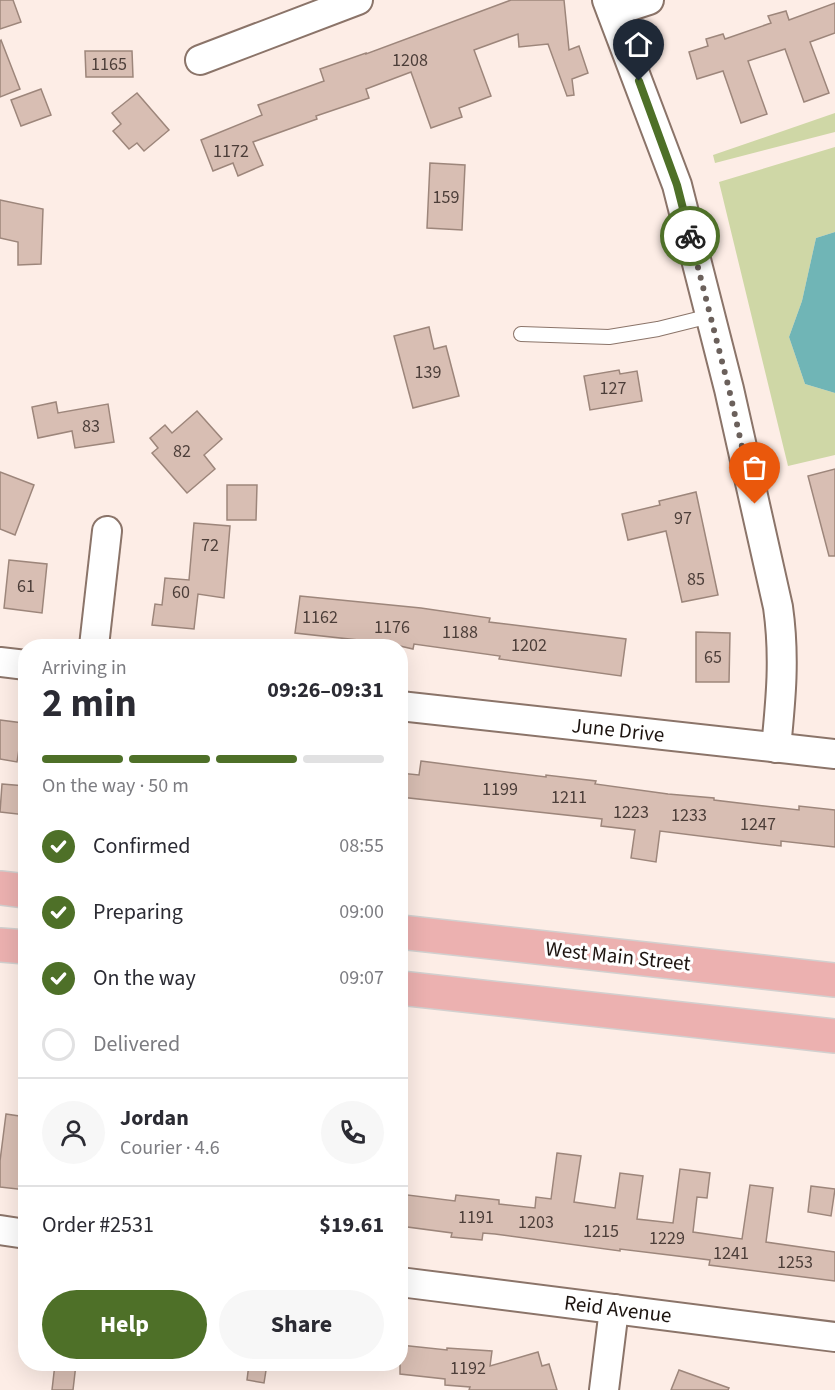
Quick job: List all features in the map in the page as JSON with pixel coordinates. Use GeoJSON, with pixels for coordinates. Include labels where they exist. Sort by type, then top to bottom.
{"type":"FeatureCollection","features":[{"type":"Feature","properties":{"kind":"main road"},"geometry":{"type":"LineString","coordinates":[[0,888],[18,890]]}},
{"type":"Feature","properties":{"kind":"main road","name":"West Main Street"},"geometry":{"type":"LineString","coordinates":[[408,933],[835,980]]}},
{"type":"Feature","properties":{"kind":"main road"},"geometry":{"type":"LineString","coordinates":[[0,945],[18,946]]}},
{"type":"Feature","properties":{"kind":"main road"},"geometry":{"type":"LineString","coordinates":[[408,989],[835,1036]]}},
{"type":"Feature","properties":{"kind":"street"},"geometry":{"type":"LineString","coordinates":[[200,60],[358,0]]}},
{"type":"Feature","properties":{"kind":"street"},"geometry":{"type":"LineString","coordinates":[[649,0],[610,6],[677,185],[778,607],[783,667],[776,748]]}},
{"type":"Feature","properties":{"kind":"street"},"geometry":{"type":"LineString","coordinates":[[95,639],[107,531]]}},
{"type":"Feature","properties":{"kind":"street"},"geometry":{"type":"LineString","coordinates":[[0,662],[18,664]]}},
{"type":"Feature","properties":{"kind":"street","name":"June Drive"},"geometry":{"type":"LineString","coordinates":[[408,707],[835,754]]}},
{"type":"Feature","properties":{"kind":"street"},"geometry":{"type":"LineString","coordinates":[[0,1230],[18,1233]]}},
{"type":"Feature","properties":{"kind":"street","name":"Reid Avenue"},"geometry":{"type":"LineString","coordinates":[[408,1283],[835,1337]]}},
{"type":"Feature","properties":{"kind":"street"},"geometry":{"type":"LineString","coordinates":[[604,1390],[614,1309]]}},
{"type":"Feature","properties":{"kind":"lane"},"geometry":{"type":"LineString","coordinates":[[521,334],[609,337],[658,329],[710,316]]}},
{"type":"Feature","properties":{"kind":"green space"},"geometry":{"type":"Polygon","coordinates":[[[835,113],[835,132],[715,163],[713,155],[835,113]]]}},
{"type":"Feature","properties":{"kind":"green space"},"geometry":{"type":"Polygon","coordinates":[[[835,147],[835,232],[816,238],[802,301],[789,337],[805,384],[835,393],[835,455],[788,466],[719,182],[835,147]]]}},
{"type":"Feature","properties":{"kind":"water"},"geometry":{"type":"Polygon","coordinates":[[[835,232],[835,393],[805,384],[789,337],[802,301],[816,238],[835,232]]]}},
{"type":"Feature","properties":{"kind":"building"},"geometry":{"type":"Polygon","coordinates":[[[0,0],[13,0],[21,22],[0,29],[0,0]]]}},
{"type":"Feature","properties":{"kind":"building"},"geometry":{"type":"Polygon","coordinates":[[[511,0],[564,0],[569,50],[579,46],[588,73],[572,79],[574,95],[567,96],[548,44],[519,47],[518,34],[474,50],[491,96],[459,108],[462,117],[431,128],[411,72],[366,89],[369,98],[316,116],[317,119],[253,142],[263,165],[238,176],[233,163],[213,171],[201,140],[262,115],[258,105],[324,81],[320,69],[511,0]]]}},
{"type":"Feature","properties":{"kind":"building"},"geometry":{"type":"Polygon","coordinates":[[[835,3],[835,33],[810,42],[829,93],[804,102],[785,49],[748,61],[767,114],[741,123],[723,71],[697,79],[689,52],[708,46],[706,39],[723,34],[725,39],[771,23],[768,16],[786,11],[789,20],[835,3]]]}},
{"type":"Feature","properties":{"kind":"building"},"geometry":{"type":"Polygon","coordinates":[[[0,41],[20,89],[0,97],[0,41]]]}},
{"type":"Feature","properties":{"kind":"building"},"geometry":{"type":"Polygon","coordinates":[[[85,51],[132,51],[133,77],[86,77],[85,51]]]}},
{"type":"Feature","properties":{"kind":"building"},"geometry":{"type":"Polygon","coordinates":[[[41,89],[51,115],[21,126],[11,100],[41,89]]]}},
{"type":"Feature","properties":{"kind":"building"},"geometry":{"type":"Polygon","coordinates":[[[137,93],[169,130],[144,151],[137,143],[129,149],[113,131],[121,124],[112,113],[137,93]]]}},
{"type":"Feature","properties":{"kind":"building"},"geometry":{"type":"Polygon","coordinates":[[[430,163],[465,165],[462,230],[427,228],[430,163]]]}},
{"type":"Feature","properties":{"kind":"building"},"geometry":{"type":"Polygon","coordinates":[[[0,200],[43,209],[41,264],[18,265],[18,242],[0,238],[0,200]]]}},
{"type":"Feature","properties":{"kind":"building"},"geometry":{"type":"Polygon","coordinates":[[[429,327],[434,349],[446,346],[459,396],[413,408],[394,336],[429,327]]]}},
{"type":"Feature","properties":{"kind":"building"},"geometry":{"type":"Polygon","coordinates":[[[619,370],[620,374],[637,371],[642,401],[590,410],[584,376],[619,370]]]}},
{"type":"Feature","properties":{"kind":"building"},"geometry":{"type":"Polygon","coordinates":[[[56,402],[58,413],[108,404],[114,442],[75,448],[72,431],[38,438],[32,407],[56,402]]]}},
{"type":"Feature","properties":{"kind":"building"},"geometry":{"type":"Polygon","coordinates":[[[197,411],[222,439],[204,455],[215,469],[187,493],[152,453],[158,448],[150,438],[165,425],[172,433],[197,411]]]}},
{"type":"Feature","properties":{"kind":"building"},"geometry":{"type":"Polygon","coordinates":[[[835,469],[835,556],[829,556],[808,476],[835,469]]]}},
{"type":"Feature","properties":{"kind":"building"},"geometry":{"type":"Polygon","coordinates":[[[0,472],[34,485],[15,535],[0,529],[0,472]]]}},
{"type":"Feature","properties":{"kind":"building"},"geometry":{"type":"Polygon","coordinates":[[[227,485],[257,485],[256,520],[227,520],[227,485]]]}},
{"type":"Feature","properties":{"kind":"building"},"geometry":{"type":"Polygon","coordinates":[[[696,492],[718,595],[682,602],[666,531],[628,540],[622,514],[660,505],[659,501],[696,492]]]}},
{"type":"Feature","properties":{"kind":"building"},"geometry":{"type":"Polygon","coordinates":[[[194,523],[230,526],[224,598],[198,594],[194,629],[152,625],[155,604],[162,605],[165,578],[189,580],[194,523]]]}},
{"type":"Feature","properties":{"kind":"building"},"geometry":{"type":"Polygon","coordinates":[[[9,560],[47,564],[42,613],[4,608],[9,560]]]}},
{"type":"Feature","properties":{"kind":"building"},"geometry":{"type":"Polygon","coordinates":[[[300,596],[421,608],[490,618],[489,622],[626,639],[621,676],[499,659],[500,656],[414,644],[413,649],[408,648],[408,639],[349,639],[295,633],[300,596]]]}},
{"type":"Feature","properties":{"kind":"building"},"geometry":{"type":"Polygon","coordinates":[[[696,632],[730,633],[729,682],[696,682],[696,632]]]}},
{"type":"Feature","properties":{"kind":"building"},"geometry":{"type":"Polygon","coordinates":[[[0,720],[18,722],[17,762],[0,759],[0,720]]]}},
{"type":"Feature","properties":{"kind":"building"},"geometry":{"type":"Polygon","coordinates":[[[421,761],[596,781],[595,784],[714,798],[714,800],[799,810],[799,806],[835,810],[835,847],[781,841],[781,846],[660,831],[656,862],[631,858],[635,830],[601,826],[602,819],[408,798],[408,774],[419,775],[421,761]]]}},
{"type":"Feature","properties":{"kind":"building"},"geometry":{"type":"Polygon","coordinates":[[[2,784],[18,785],[18,814],[0,812],[2,784]]]}},
{"type":"Feature","properties":{"kind":"building"},"geometry":{"type":"Polygon","coordinates":[[[6,1114],[18,1116],[18,1189],[0,1187],[0,1161],[6,1114]]]}},
{"type":"Feature","properties":{"kind":"building"},"geometry":{"type":"Polygon","coordinates":[[[557,1153],[581,1156],[574,1202],[615,1208],[620,1173],[643,1176],[637,1219],[673,1223],[680,1169],[710,1173],[707,1198],[697,1197],[693,1232],[742,1239],[750,1185],[773,1188],[766,1242],[835,1252],[835,1281],[709,1265],[710,1260],[620,1249],[620,1251],[495,1234],[483,1233],[482,1240],[451,1237],[452,1233],[408,1227],[408,1195],[455,1201],[456,1195],[499,1200],[499,1204],[535,1208],[536,1197],[551,1199],[557,1153]]]}},
{"type":"Feature","properties":{"kind":"building"},"geometry":{"type":"Polygon","coordinates":[[[811,1186],[835,1189],[831,1216],[808,1212],[811,1186]]]}},
{"type":"Feature","properties":{"kind":"building"},"geometry":{"type":"Polygon","coordinates":[[[408,1346],[492,1351],[490,1366],[538,1352],[542,1366],[549,1364],[557,1390],[469,1390],[470,1387],[445,1385],[445,1379],[400,1374],[400,1371],[408,1371],[408,1346]]]}},
{"type":"Feature","properties":{"kind":"building"},"geometry":{"type":"Polygon","coordinates":[[[679,1370],[729,1388],[728,1390],[671,1390],[679,1370]]]}},
{"type":"Feature","properties":{"kind":"building"},"geometry":{"type":"Polygon","coordinates":[[[54,1371],[75,1371],[73,1390],[52,1390],[54,1371]]]}},
{"type":"Feature","properties":{"kind":"building"},"geometry":{"type":"Polygon","coordinates":[[[248,1371],[266,1371],[264,1383],[247,1380],[248,1371]]]}},
{"type":"Feature","properties":{"kind":"way so far"},"geometry":{"type":"LineString","coordinates":[[690,236],[729,389],[755,504]]}},
{"type":"Feature","properties":{"kind":"route"},"geometry":{"type":"LineString","coordinates":[[639,81],[677,185],[690,236]]}}]}
